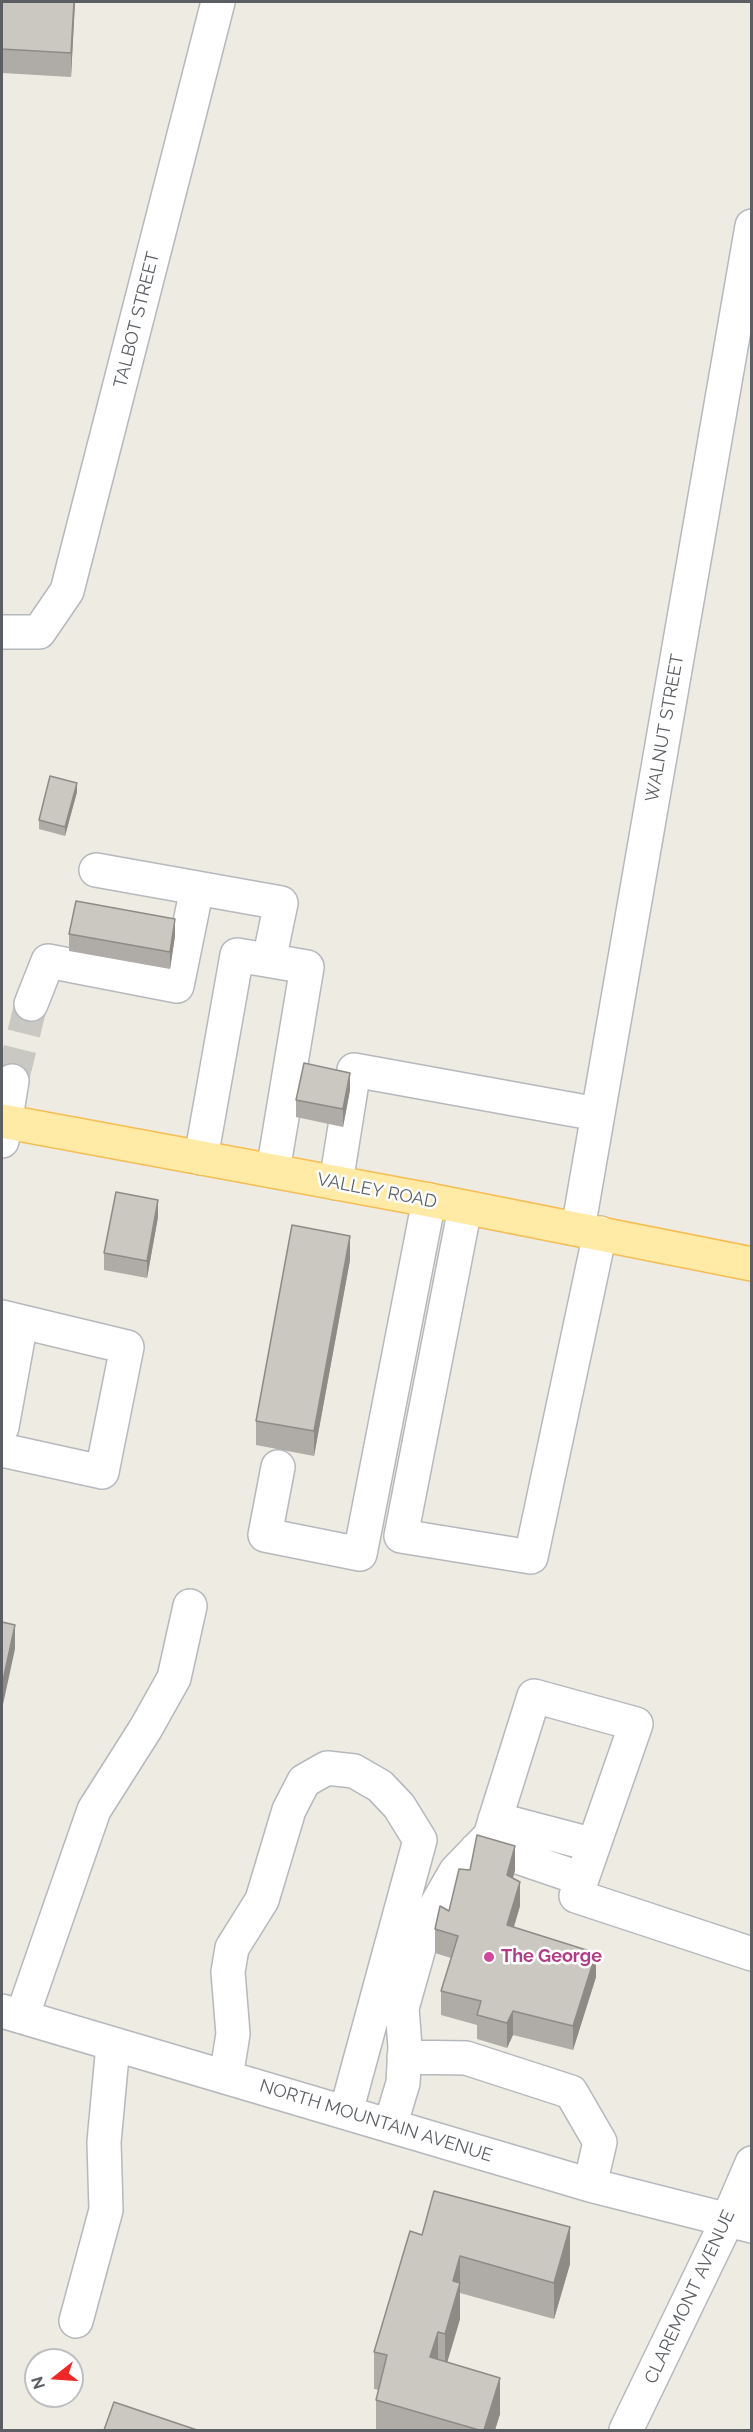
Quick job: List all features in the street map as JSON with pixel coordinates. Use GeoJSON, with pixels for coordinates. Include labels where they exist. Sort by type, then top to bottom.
{"type":"FeatureCollection","features":[{"type":"Feature","properties":{"kind":"main road","name":"VALLEY ROAD"},"geometry":{"type":"LineString","coordinates":[[2,1128],[273,1171],[752,1264]]}},
{"type":"Feature","properties":{"kind":"street","name":"TALBOT STREET"},"geometry":{"type":"LineString","coordinates":[[2,632],[39,632],[67,591],[219,2]]}},
{"type":"Feature","properties":{"kind":"street","name":"WALNUT STREET"},"geometry":{"type":"LineString","coordinates":[[465,1208],[401,1536],[531,1557],[589,1231],[597,1114],[752,226]]}},
{"type":"Feature","properties":{"kind":"street"},"geometry":{"type":"LineString","coordinates":[[96,870],[281,903],[269,960]]}},
{"type":"Feature","properties":{"kind":"street"},"geometry":{"type":"LineString","coordinates":[[31,1005],[48,961],[177,986],[197,888]]}},
{"type":"Feature","properties":{"kind":"street"},"geometry":{"type":"LineString","coordinates":[[201,1158],[237,956],[269,960],[307,967],[273,1171]]}},
{"type":"Feature","properties":{"kind":"street"},"geometry":{"type":"LineString","coordinates":[[336,1183],[354,1070],[597,1114]]}},
{"type":"Feature","properties":{"kind":"street"},"geometry":{"type":"LineString","coordinates":[[2,1128],[12,1081]]}},
{"type":"Feature","properties":{"kind":"street"},"geometry":{"type":"LineString","coordinates":[[278,1467],[265,1535],[360,1554],[429,1200]]}},
{"type":"Feature","properties":{"kind":"street"},"geometry":{"type":"LineString","coordinates":[[2,1427],[11,1319],[127,1347],[102,1472],[2,1450]]}},
{"type":"Feature","properties":{"kind":"street"},"geometry":{"type":"LineString","coordinates":[[12,2014],[94,1810],[146,1728],[174,1678],[190,1606]]}},
{"type":"Feature","properties":{"kind":"street"},"geometry":{"type":"LineString","coordinates":[[390,2126],[403,2083],[402,2008],[426,1923],[456,1871],[490,1836],[534,1696],[636,1724],[576,1896],[752,1954]]}},
{"type":"Feature","properties":{"kind":"street"},"geometry":{"type":"LineString","coordinates":[[226,2077],[233,2034],[228,1972],[232,1948],[262,1900],[289,1810],[304,1781],[327,1768],[354,1771],[380,1786],[399,1806],[420,1840],[346,2112]]}},
{"type":"Feature","properties":{"kind":"street"},"geometry":{"type":"LineString","coordinates":[[495,1819],[594,1845]]}},
{"type":"Feature","properties":{"kind":"street"},"geometry":{"type":"LineString","coordinates":[[476,1850],[500,1851],[582,1880]]}},
{"type":"Feature","properties":{"kind":"street","name":"NORTH MOUNTAIN AVENUE"},"geometry":{"type":"LineString","coordinates":[[12,2014],[590,2185],[739,2223]]}},
{"type":"Feature","properties":{"kind":"street"},"geometry":{"type":"LineString","coordinates":[[76,2321],[106,2210],[104,2142],[113,2045]]}},
{"type":"Feature","properties":{"kind":"street"},"geometry":{"type":"LineString","coordinates":[[404,2057],[466,2058],[571,2092],[600,2142],[590,2185]]}},
{"type":"Feature","properties":{"kind":"street","name":"CLAREMONT AVENUE"},"geometry":{"type":"LineString","coordinates":[[626,2430],[739,2223],[752,2163]]}},
{"type":"Feature","properties":{"kind":"building"},"geometry":{"type":"Polygon","coordinates":[[[2,2],[74,2],[71,53],[2,49],[2,2]]]}},
{"type":"Feature","properties":{"kind":"building"},"geometry":{"type":"Polygon","coordinates":[[[50,776],[77,783],[65,827],[39,820],[50,776]]]}},
{"type":"Feature","properties":{"kind":"building"},"geometry":{"type":"Polygon","coordinates":[[[76,901],[175,919],[170,952],[69,934],[76,901]]]}},
{"type":"Feature","properties":{"kind":"building"},"geometry":{"type":"Polygon","coordinates":[[[304,1063],[350,1073],[343,1109],[296,1100],[304,1063]]]}},
{"type":"Feature","properties":{"kind":"building"},"geometry":{"type":"Polygon","coordinates":[[[116,1192],[158,1200],[147,1261],[104,1253],[116,1192]]]}},
{"type":"Feature","properties":{"kind":"building"},"geometry":{"type":"Polygon","coordinates":[[[292,1225],[350,1236],[314,1431],[256,1421],[292,1225]]]}},
{"type":"Feature","properties":{"kind":"building"},"geometry":{"type":"Polygon","coordinates":[[[2,1622],[15,1625],[2,1685],[2,1622]]]}},
{"type":"Feature","properties":{"kind":"building","name":"The George"},"geometry":{"type":"Polygon","coordinates":[[[477,1835],[515,1846],[507,1875],[520,1882],[507,1925],[596,1953],[573,2026],[513,2011],[507,2023],[477,2015],[481,2001],[441,1991],[458,1936],[435,1929],[440,1906],[449,1911],[459,1869],[470,1870],[477,1835]]]}},
{"type":"Feature","properties":{"kind":"building"},"geometry":{"type":"Polygon","coordinates":[[[434,2191],[570,2227],[554,2283],[460,2256],[453,2281],[460,2283],[445,2334],[438,2332],[430,2357],[500,2378],[484,2430],[376,2400],[387,2355],[374,2352],[410,2231],[422,2235],[434,2191]]]}},
{"type":"Feature","properties":{"kind":"building"},"geometry":{"type":"Polygon","coordinates":[[[114,2402],[197,2430],[104,2430],[114,2402]]]}},
{"type":"Feature","properties":{"kind":"tunnel"},"geometry":{"type":"LineString","coordinates":[[12,1081],[31,1004]]}},
{"type":"Feature","properties":{"kind":"place","name":"The George"},"geometry":{"type":"Point","coordinates":[489,1957]}}]}
